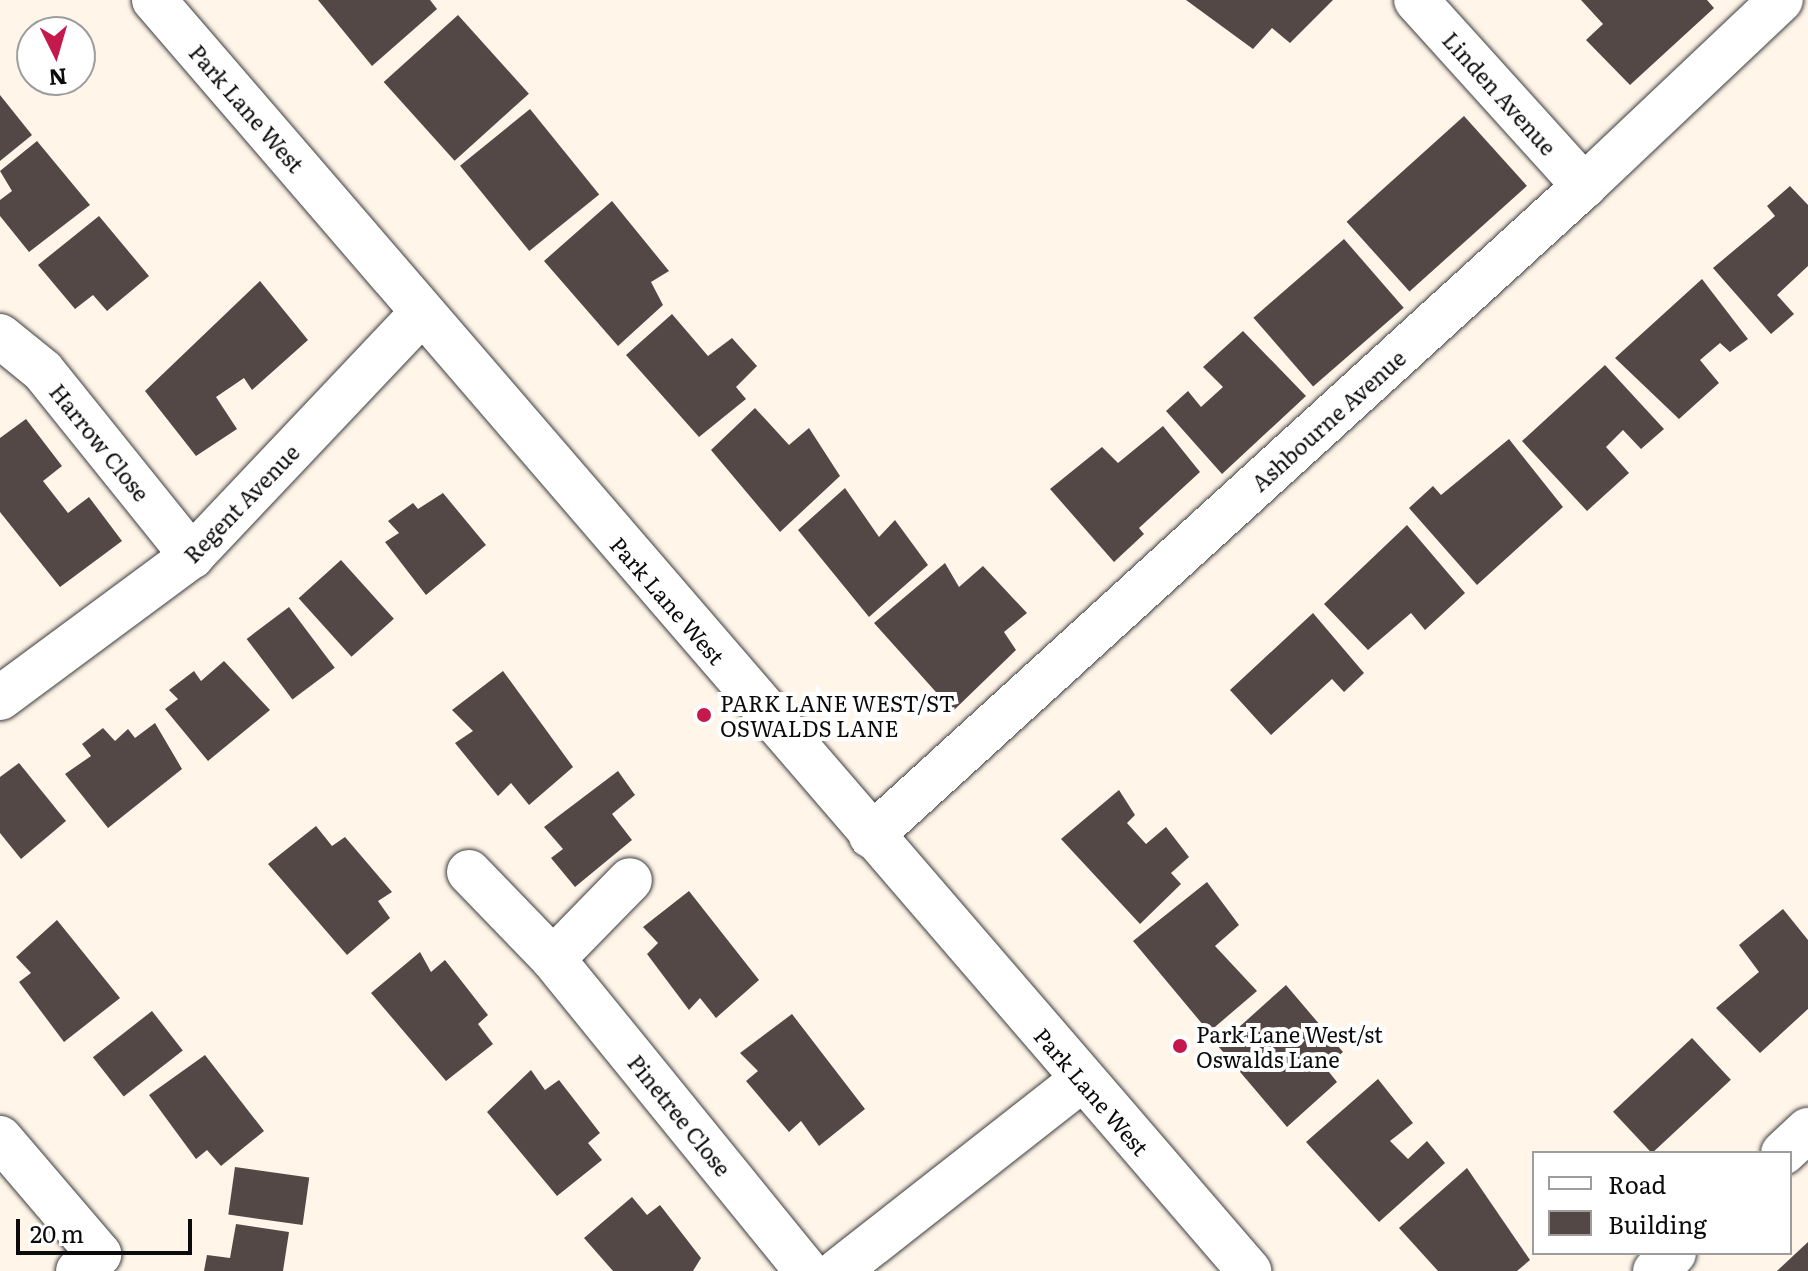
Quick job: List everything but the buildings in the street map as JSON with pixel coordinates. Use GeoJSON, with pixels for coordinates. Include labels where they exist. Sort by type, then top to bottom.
{"type":"FeatureCollection","features":[{"type":"Feature","properties":{"kind":"street","name":"Park Lane West"},"geometry":{"type":"LineString","coordinates":[[154,0],[871,836],[1249,1271]]}},
{"type":"Feature","properties":{"kind":"street","name":"Linden Avenue"},"geometry":{"type":"LineString","coordinates":[[1416,0],[1584,186]]}},
{"type":"Feature","properties":{"kind":"street","name":"Ashbourne Avenue"},"geometry":{"type":"LineString","coordinates":[[871,836],[1584,186],[1781,0]]}},
{"type":"Feature","properties":{"kind":"street","name":"Regent Avenue"},"geometry":{"type":"LineString","coordinates":[[0,698],[192,556],[422,313]]}},
{"type":"Feature","properties":{"kind":"street","name":"Harrow Close"},"geometry":{"type":"LineString","coordinates":[[0,336],[43,371],[192,556]]}},
{"type":"Feature","properties":{"kind":"street","name":"Pinetree Close"},"geometry":{"type":"LineString","coordinates":[[469,872],[553,959],[807,1271]]}},
{"type":"Feature","properties":{"kind":"street"},"geometry":{"type":"LineString","coordinates":[[553,959],[630,880]]}},
{"type":"Feature","properties":{"kind":"street"},"geometry":{"type":"LineString","coordinates":[[838,1271],[1082,1080]]}},
{"type":"Feature","properties":{"kind":"street"},"geometry":{"type":"LineString","coordinates":[[1785,1151],[1808,1130]]}},
{"type":"Feature","properties":{"kind":"street"},"geometry":{"type":"LineString","coordinates":[[0,1138],[99,1254],[78,1271]]}},
{"type":"Feature","properties":{"kind":"street"},"geometry":{"type":"LineString","coordinates":[[1655,1271],[1672,1255]]}},
{"type":"Feature","properties":{"kind":"place","name":"PARK LANE WEST/ST OSWALDS LANE"},"geometry":{"type":"Point","coordinates":[704,715]}},
{"type":"Feature","properties":{"kind":"place","name":"Park Lane West/st Oswalds Lane"},"geometry":{"type":"Point","coordinates":[1180,1046]}}]}
